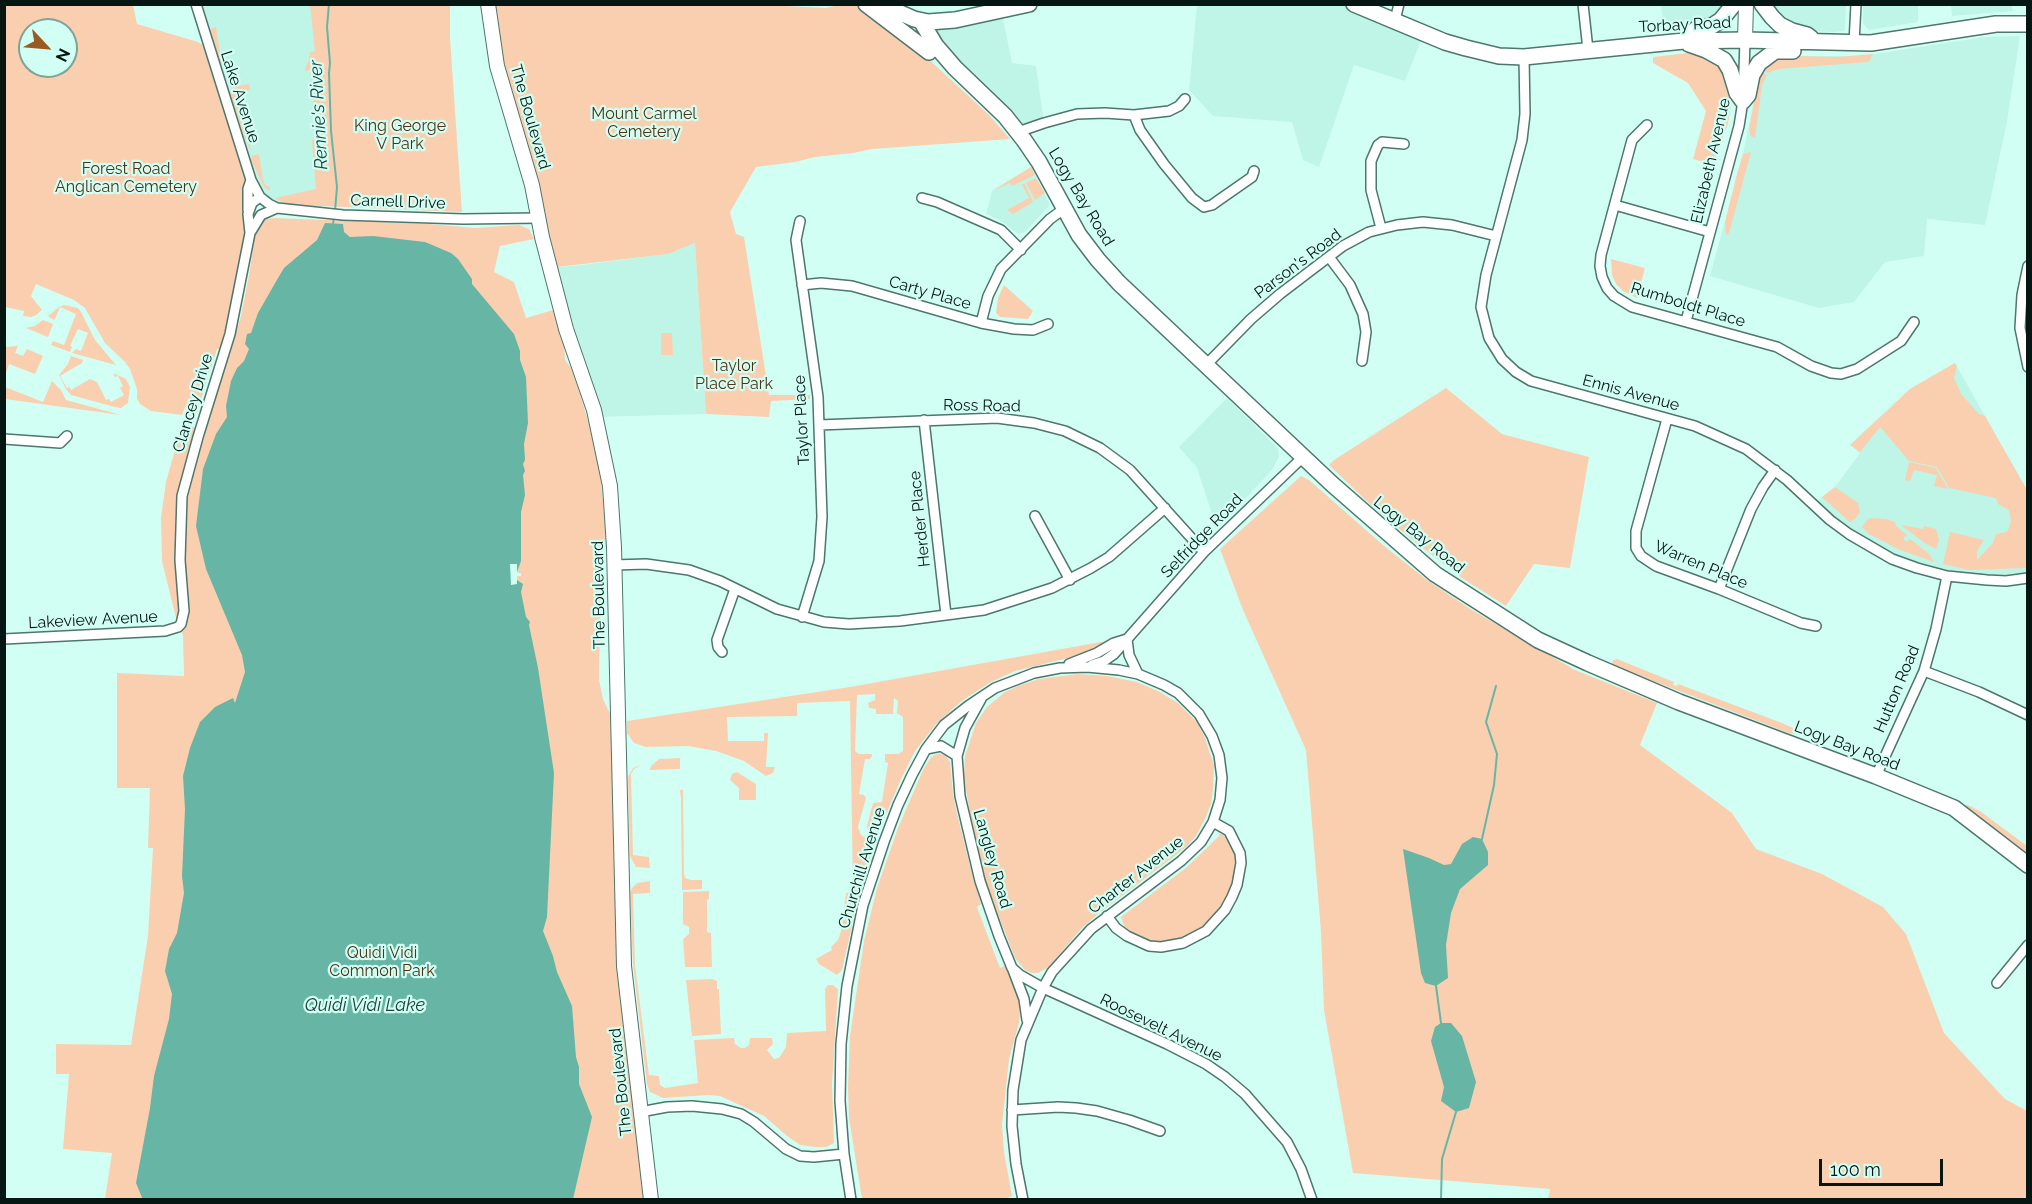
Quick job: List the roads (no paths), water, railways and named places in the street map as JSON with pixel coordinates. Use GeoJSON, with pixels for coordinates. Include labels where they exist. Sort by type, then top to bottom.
{"type":"FeatureCollection","features":[{"type":"Feature","properties":{"kind":"main road","name":"Logy Bay Road"},"geometry":{"type":"LineString","coordinates":[[866,4],[944,63],[950,62]]}},
{"type":"Feature","properties":{"kind":"main road"},"geometry":{"type":"LineString","coordinates":[[880,4],[899,14],[921,21],[955,20],[1029,4]]}},
{"type":"Feature","properties":{"kind":"main road","name":"Torbay Road"},"geometry":{"type":"LineString","coordinates":[[1354,4],[1445,42],[1482,53],[1524,57],[1684,41],[1854,43],[1892,40],[1996,24],[2028,24]]}},
{"type":"Feature","properties":{"kind":"main road"},"geometry":{"type":"LineString","coordinates":[[1734,4],[1721,20],[1712,26],[1696,29],[1684,41],[1724,60],[1730,70],[1737,93],[1743,101],[1748,95],[1752,75],[1767,56],[1779,50],[1806,51],[1815,43],[1808,35],[1780,25],[1762,4]]}},
{"type":"Feature","properties":{"kind":"main road"},"geometry":{"type":"LineString","coordinates":[[950,62],[939,35],[942,28],[955,20]]}},
{"type":"Feature","properties":{"kind":"main road","name":"Logy Bay Road"},"geometry":{"type":"LineString","coordinates":[[921,21],[936,46],[1018,132],[1039,162],[1079,236],[1098,260],[1142,306],[1207,364],[1303,457],[1387,534],[1435,574],[1538,640],[1679,702],[1876,776],[1954,808],[2028,865]]}},
{"type":"Feature","properties":{"kind":"main road"},"geometry":{"type":"LineString","coordinates":[[921,21],[917,32],[929,52]]}},
{"type":"Feature","properties":{"kind":"street","name":"Lake Avenue"},"geometry":{"type":"LineString","coordinates":[[196,4],[251,180],[260,197]]}},
{"type":"Feature","properties":{"kind":"street","name":"The Boulevard"},"geometry":{"type":"LineString","coordinates":[[488,4],[498,66],[532,185],[556,294],[594,410],[607,465],[612,506],[624,966],[651,1200]]}},
{"type":"Feature","properties":{"kind":"street"},"geometry":{"type":"LineString","coordinates":[[1395,20],[1399,4]]}},
{"type":"Feature","properties":{"kind":"street"},"geometry":{"type":"LineString","coordinates":[[1583,4],[1588,50]]}},
{"type":"Feature","properties":{"kind":"street","name":"Elizabeth Avenue"},"geometry":{"type":"LineString","coordinates":[[1686,321],[1735,141],[1743,101],[1746,4]]}},
{"type":"Feature","properties":{"kind":"street"},"geometry":{"type":"LineString","coordinates":[[1854,43],[1856,4]]}},
{"type":"Feature","properties":{"kind":"street","name":"Ennis Avenue"},"geometry":{"type":"LineString","coordinates":[[1524,57],[1524,128],[1496,236],[1481,307],[1489,338],[1496,353],[1516,372],[1531,381],[1695,426],[1729,440],[1775,470],[1830,520],[1869,547],[1908,565],[1947,576],[2006,581],[2028,578]]}},
{"type":"Feature","properties":{"kind":"street"},"geometry":{"type":"LineString","coordinates":[[1018,132],[1077,114],[1134,116],[1169,111],[1179,106],[1185,99]]}},
{"type":"Feature","properties":{"kind":"street"},"geometry":{"type":"LineString","coordinates":[[1134,116],[1140,130],[1164,164],[1192,198],[1204,207],[1212,205],[1252,177],[1254,171]]}},
{"type":"Feature","properties":{"kind":"street","name":"Rumboldt Place"},"geometry":{"type":"LineString","coordinates":[[1647,125],[1632,140],[1600,266],[1607,288],[1614,296],[1632,307],[1776,347],[1822,371],[1840,374],[1857,369],[1902,341],[1914,322]]}},
{"type":"Feature","properties":{"kind":"street"},"geometry":{"type":"LineString","coordinates":[[1381,228],[1371,190],[1371,161],[1377,145],[1382,142],[1404,144]]}},
{"type":"Feature","properties":{"kind":"street","name":"Clancey Drive"},"geometry":{"type":"LineString","coordinates":[[181,624],[184,611],[180,560],[182,496],[230,334],[250,233],[248,189],[251,180]]}},
{"type":"Feature","properties":{"kind":"street","name":"Carnell Drive"},"geometry":{"type":"LineString","coordinates":[[260,197],[277,208],[327,214],[463,219],[539,218]]}},
{"type":"Feature","properties":{"kind":"street"},"geometry":{"type":"LineString","coordinates":[[248,214],[252,203],[260,197]]}},
{"type":"Feature","properties":{"kind":"street"},"geometry":{"type":"LineString","coordinates":[[922,198],[993,225],[1010,237],[1021,250]]}},
{"type":"Feature","properties":{"kind":"street"},"geometry":{"type":"LineString","coordinates":[[1615,205],[1710,232]]}},
{"type":"Feature","properties":{"kind":"street"},"geometry":{"type":"LineString","coordinates":[[250,233],[261,215],[277,208]]}},
{"type":"Feature","properties":{"kind":"street"},"geometry":{"type":"LineString","coordinates":[[981,323],[995,280],[1001,269],[1065,208]]}},
{"type":"Feature","properties":{"kind":"street","name":"Taylor Place"},"geometry":{"type":"LineString","coordinates":[[800,221],[796,240],[818,397],[822,541],[819,561],[801,617]]}},
{"type":"Feature","properties":{"kind":"street","name":"Parson's Road"},"geometry":{"type":"LineString","coordinates":[[1207,364],[1267,305],[1355,239],[1381,228],[1410,223],[1439,223],[1496,236]]}},
{"type":"Feature","properties":{"kind":"street"},"geometry":{"type":"LineString","coordinates":[[1329,257],[1350,285],[1363,314],[1366,332],[1362,361]]}},
{"type":"Feature","properties":{"kind":"street"},"geometry":{"type":"LineString","coordinates":[[2028,266],[2022,295],[2020,328],[2028,367]]}},
{"type":"Feature","properties":{"kind":"street","name":"Carty Place"},"geometry":{"type":"LineString","coordinates":[[802,285],[821,283],[852,286],[981,323],[1014,329],[1033,330],[1048,324]]}},
{"type":"Feature","properties":{"kind":"street","name":"Ross Road"},"geometry":{"type":"LineString","coordinates":[[819,425],[997,418],[1015,419],[1065,431],[1116,458],[1141,481],[1204,552]]}},
{"type":"Feature","properties":{"kind":"street","name":"Warren Place"},"geometry":{"type":"LineString","coordinates":[[1667,419],[1636,531],[1636,548],[1641,556],[1656,566],[1801,623],[1816,626]]}},
{"type":"Feature","properties":{"kind":"street","name":"Herder Place"},"geometry":{"type":"LineString","coordinates":[[924,420],[946,615]]}},
{"type":"Feature","properties":{"kind":"street"},"geometry":{"type":"LineString","coordinates":[[4,439],[60,443],[67,436]]}},
{"type":"Feature","properties":{"kind":"street","name":"Selfridge Road"},"geometry":{"type":"LineString","coordinates":[[1087,667],[1110,658],[1204,552],[1303,457]]}},
{"type":"Feature","properties":{"kind":"street"},"geometry":{"type":"LineString","coordinates":[[1719,589],[1751,509],[1775,470]]}},
{"type":"Feature","properties":{"kind":"street"},"geometry":{"type":"LineString","coordinates":[[614,566],[646,564],[674,567],[705,575],[765,604],[801,617],[824,622],[849,624],[900,621],[984,610],[1034,595],[1070,580],[1109,557],[1165,508]]}},
{"type":"Feature","properties":{"kind":"street"},"geometry":{"type":"LineString","coordinates":[[1035,516],[1070,580]]}},
{"type":"Feature","properties":{"kind":"street","name":"Hutton Road"},"geometry":{"type":"LineString","coordinates":[[1876,776],[1924,671],[1947,576]]}},
{"type":"Feature","properties":{"kind":"street"},"geometry":{"type":"LineString","coordinates":[[722,652],[717,640],[735,589]]}},
{"type":"Feature","properties":{"kind":"street","name":"Lakeview Avenue"},"geometry":{"type":"LineString","coordinates":[[4,639],[165,631],[181,624]]}},
{"type":"Feature","properties":{"kind":"street"},"geometry":{"type":"LineString","coordinates":[[1127,639],[1130,655],[1138,674]]}},
{"type":"Feature","properties":{"kind":"street","name":"Selfridge Road"},"geometry":{"type":"LineString","coordinates":[[1060,668],[1127,639]]}},
{"type":"Feature","properties":{"kind":"street","name":"Charter Avenue"},"geometry":{"type":"LineString","coordinates":[[1023,1200],[1016,1164],[1012,1110],[1016,1066],[1021,1040],[1043,988],[1053,972],[1081,939],[1107,916],[1186,857],[1201,842],[1214,822],[1220,800],[1222,778],[1219,755],[1212,735],[1199,714],[1178,693],[1138,674],[1087,667],[1060,668]]}},
{"type":"Feature","properties":{"kind":"street","name":"Churchill Avenue"},"geometry":{"type":"LineString","coordinates":[[851,1200],[844,1155],[840,1101],[841,1044],[852,955],[863,905],[898,804],[926,748],[951,718],[984,695],[1011,681],[1060,668]]}},
{"type":"Feature","properties":{"kind":"street"},"geometry":{"type":"LineString","coordinates":[[1924,671],[1979,692],[2028,716]]}},
{"type":"Feature","properties":{"kind":"street","name":"Langley Road"},"geometry":{"type":"LineString","coordinates":[[984,695],[965,728],[957,756],[960,796],[972,854],[999,936],[1024,999],[1027,1024]]}},
{"type":"Feature","properties":{"kind":"street"},"geometry":{"type":"LineString","coordinates":[[926,748],[941,746],[957,756]]}},
{"type":"Feature","properties":{"kind":"street"},"geometry":{"type":"LineString","coordinates":[[1107,916],[1116,928],[1127,936],[1149,946],[1183,944],[1206,931],[1225,910],[1232,897],[1241,863],[1240,853],[1232,837],[1225,828],[1214,822]]}},
{"type":"Feature","properties":{"kind":"street"},"geometry":{"type":"LineString","coordinates":[[1997,982],[2028,945]]}},
{"type":"Feature","properties":{"kind":"street"},"geometry":{"type":"LineString","coordinates":[[1012,968],[1043,988]]}},
{"type":"Feature","properties":{"kind":"street","name":"Roosevelt Avenue"},"geometry":{"type":"LineString","coordinates":[[1043,988],[1167,1044],[1206,1064],[1225,1077],[1253,1103],[1287,1142],[1301,1169],[1312,1200]]}},
{"type":"Feature","properties":{"kind":"street"},"geometry":{"type":"LineString","coordinates":[[640,1112],[667,1107],[692,1106],[722,1109],[741,1114],[786,1149],[800,1156],[844,1155]]}},
{"type":"Feature","properties":{"kind":"street"},"geometry":{"type":"LineString","coordinates":[[1012,1110],[1076,1108],[1129,1120],[1160,1131]]}},
{"type":"Feature","properties":{"kind":"water","name":"Quidi Vidi Lake"},"geometry":{"type":"Polygon","coordinates":[[[325,223],[343,224],[344,232],[350,237],[373,236],[425,242],[451,253],[472,279],[472,284],[514,334],[520,351],[520,360],[526,377],[528,423],[524,444],[525,495],[521,512],[521,561],[517,572],[521,573],[521,576],[517,576],[517,580],[523,584],[521,592],[526,617],[530,622],[554,773],[547,917],[543,931],[572,1006],[579,1084],[592,1117],[573,1199],[143,1200],[136,1183],[154,1076],[169,1019],[172,994],[165,971],[169,949],[177,933],[184,893],[182,876],[185,809],[183,776],[200,722],[215,707],[233,698],[235,703],[245,672],[242,655],[206,569],[196,526],[203,469],[216,434],[227,417],[226,406],[231,381],[249,349],[245,344],[247,334],[251,333],[258,313],[284,268],[317,240],[325,223]]]}},
{"type":"Feature","properties":{"kind":"water"},"geometry":{"type":"Polygon","coordinates":[[[1473,837],[1482,839],[1488,852],[1488,865],[1460,889],[1451,913],[1446,945],[1448,978],[1436,986],[1425,983],[1421,973],[1403,849],[1444,865],[1451,864],[1462,844],[1473,837]]]}},
{"type":"Feature","properties":{"kind":"water"},"geometry":{"type":"Polygon","coordinates":[[[1441,1023],[1451,1023],[1462,1036],[1476,1082],[1469,1108],[1456,1112],[1441,1101],[1444,1087],[1431,1041],[1435,1027],[1441,1023]]]}},
{"type":"Feature","properties":{"kind":"waterway","name":"Rennie's River"},"geometry":{"type":"LineString","coordinates":[[329,4],[327,27],[331,131],[337,187],[335,211]]}},
{"type":"Feature","properties":{"kind":"waterway","name":"Rennie's River"},"geometry":{"type":"LineString","coordinates":[[333,224],[334,216]]}},
{"type":"Feature","properties":{"kind":"waterway"},"geometry":{"type":"LineString","coordinates":[[1482,839],[1494,785],[1497,754],[1486,722],[1496,686]]}},
{"type":"Feature","properties":{"kind":"waterway"},"geometry":{"type":"LineString","coordinates":[[1436,986],[1441,1023]]}},
{"type":"Feature","properties":{"kind":"waterway"},"geometry":{"type":"LineString","coordinates":[[1441,1200],[1442,1159],[1456,1112]]}},
{"type":"Feature","properties":{"kind":"park label","name":"Mount Carmel Cemetery"},"geometry":{"type":"Point","coordinates":[644,123]}},
{"type":"Feature","properties":{"kind":"park label","name":"King George V Park"},"geometry":{"type":"Point","coordinates":[400,135]}},
{"type":"Feature","properties":{"kind":"park label","name":"Forest Road Anglican Cemetery"},"geometry":{"type":"Point","coordinates":[126,178]}},
{"type":"Feature","properties":{"kind":"park label","name":"Taylor Place Park"},"geometry":{"type":"Point","coordinates":[734,375]}},
{"type":"Feature","properties":{"kind":"park label","name":"Quidi Vidi Common Park"},"geometry":{"type":"Point","coordinates":[382,962]}}]}
